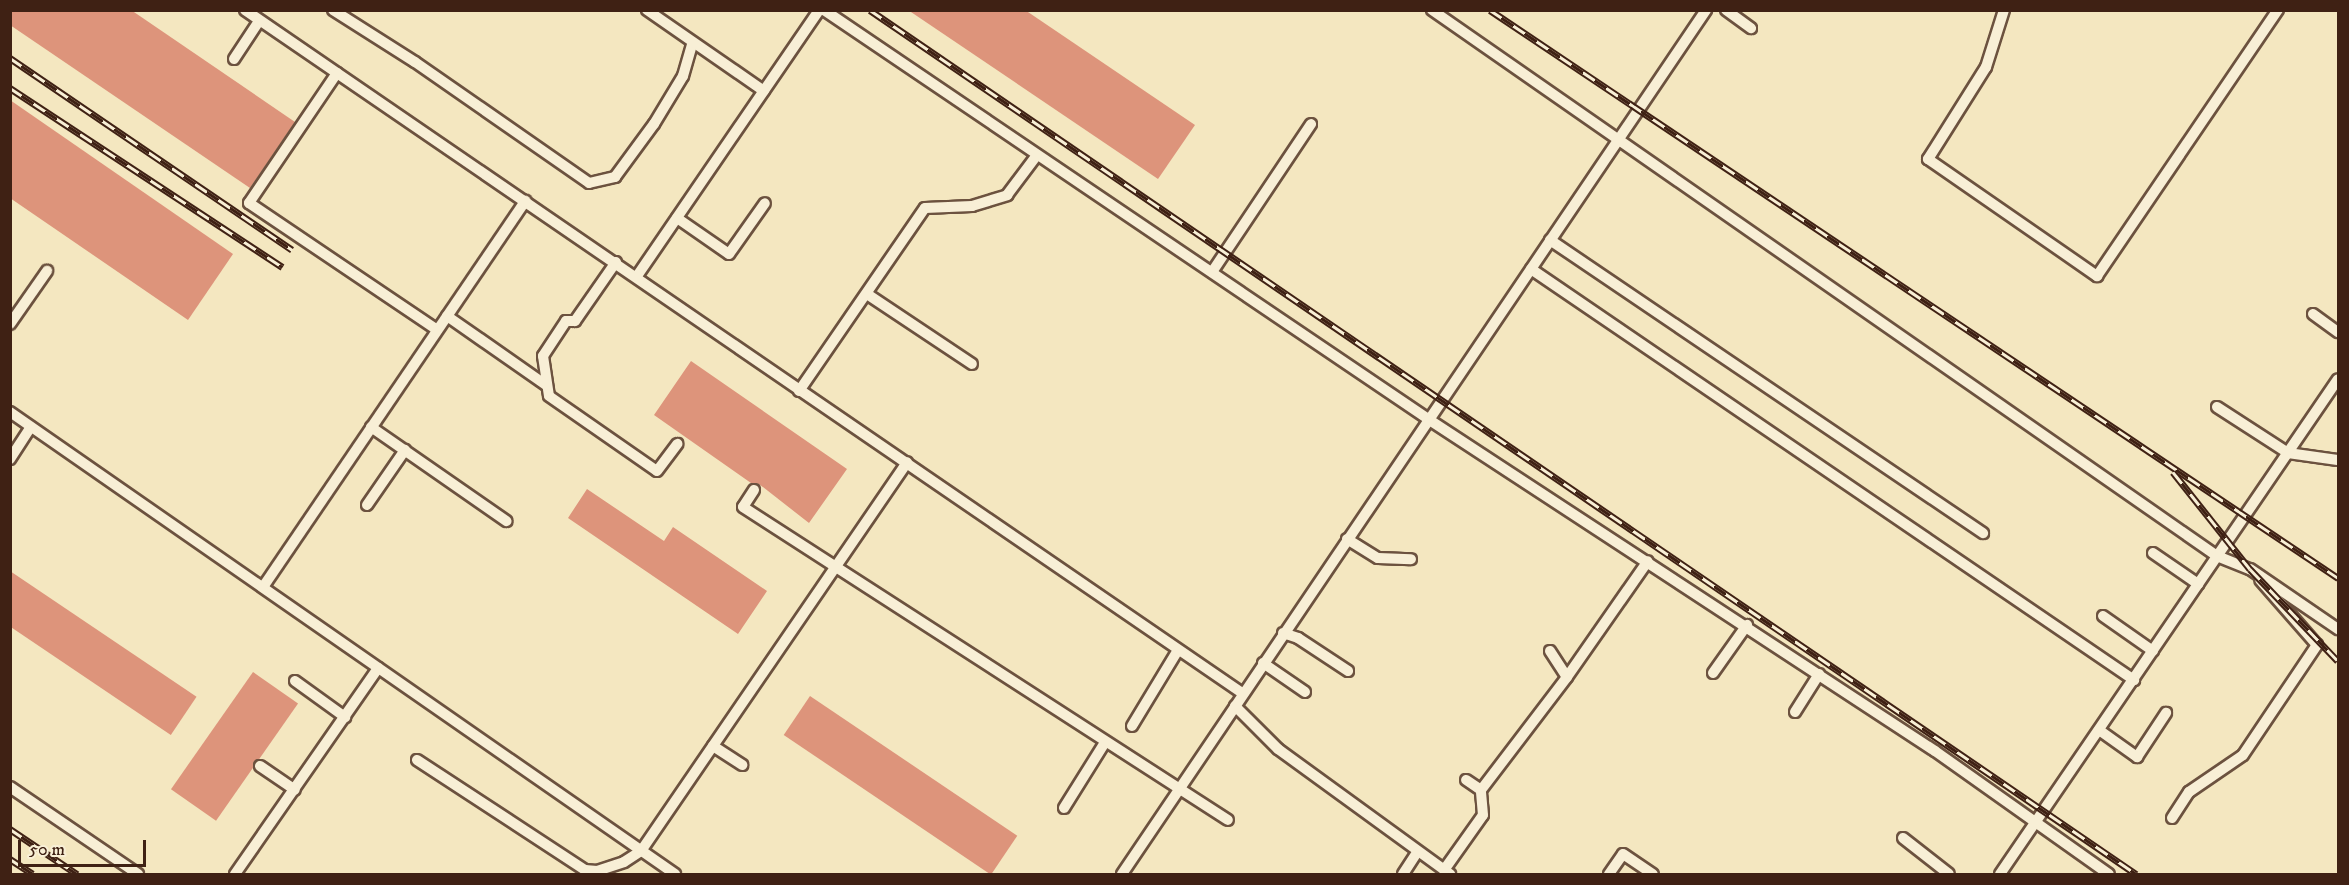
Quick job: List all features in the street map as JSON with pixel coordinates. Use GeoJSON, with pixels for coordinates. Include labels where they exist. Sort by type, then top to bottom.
{"type":"FeatureCollection","features":[{"type":"Feature","properties":{"kind":"lane"},"geometry":{"type":"LineString","coordinates":[[245,10],[637,276],[800,391],[1242,693]]}},
{"type":"Feature","properties":{"kind":"lane"},"geometry":{"type":"LineString","coordinates":[[333,10],[415,62],[589,183],[615,177],[648,133],[683,75],[693,42]]}},
{"type":"Feature","properties":{"kind":"lane"},"geometry":{"type":"LineString","coordinates":[[647,10],[764,91]]}},
{"type":"Feature","properties":{"kind":"lane"},"geometry":{"type":"LineString","coordinates":[[637,276],[822,10],[1428,419],[1747,625],[2037,821],[2109,874]]}},
{"type":"Feature","properties":{"kind":"lane"},"geometry":{"type":"LineString","coordinates":[[1432,10],[2217,556],[2250,569],[2338,629]]}},
{"type":"Feature","properties":{"kind":"lane"},"geometry":{"type":"LineString","coordinates":[[1122,874],[1242,693],[1706,10]]}},
{"type":"Feature","properties":{"kind":"lane"},"geometry":{"type":"LineString","coordinates":[[1726,10],[1751,28]]}},
{"type":"Feature","properties":{"kind":"lane"},"geometry":{"type":"LineString","coordinates":[[2004,10],[1986,67],[1928,159],[2097,276],[2278,10]]}},
{"type":"Feature","properties":{"kind":"lane"},"geometry":{"type":"LineString","coordinates":[[234,59],[259,21]]}},
{"type":"Feature","properties":{"kind":"lane"},"geometry":{"type":"LineString","coordinates":[[337,73],[249,203],[437,330]]}},
{"type":"Feature","properties":{"kind":"lane"},"geometry":{"type":"LineString","coordinates":[[1212,272],[1311,124]]}},
{"type":"Feature","properties":{"kind":"lane"},"geometry":{"type":"LineString","coordinates":[[800,391],[925,208],[972,206],[1007,195],[1037,155]]}},
{"type":"Feature","properties":{"kind":"lane"},"geometry":{"type":"LineString","coordinates":[[263,587],[525,201]]}},
{"type":"Feature","properties":{"kind":"lane"},"geometry":{"type":"LineString","coordinates":[[676,219],[729,254],[765,203]]}},
{"type":"Feature","properties":{"kind":"lane"},"geometry":{"type":"LineString","coordinates":[[1550,240],[1983,533]]}},
{"type":"Feature","properties":{"kind":"lane"},"geometry":{"type":"LineString","coordinates":[[616,262],[575,321],[566,321],[543,356],[549,396],[657,471],[676,444]]}},
{"type":"Feature","properties":{"kind":"lane"},"geometry":{"type":"LineString","coordinates":[[1531,269],[2133,680]]}},
{"type":"Feature","properties":{"kind":"lane"},"geometry":{"type":"LineString","coordinates":[[10,324],[47,271]]}},
{"type":"Feature","properties":{"kind":"lane"},"geometry":{"type":"LineString","coordinates":[[867,294],[972,364]]}},
{"type":"Feature","properties":{"kind":"lane"},"geometry":{"type":"LineString","coordinates":[[2313,314],[2338,332]]}},
{"type":"Feature","properties":{"kind":"lane"},"geometry":{"type":"LineString","coordinates":[[447,316],[546,386]]}},
{"type":"Feature","properties":{"kind":"lane"},"geometry":{"type":"LineString","coordinates":[[2000,874],[2338,379]]}},
{"type":"Feature","properties":{"kind":"lane"},"geometry":{"type":"LineString","coordinates":[[2217,407],[2288,453],[2338,460]]}},
{"type":"Feature","properties":{"kind":"lane"},"geometry":{"type":"LineString","coordinates":[[10,412],[675,874]]}},
{"type":"Feature","properties":{"kind":"lane"},"geometry":{"type":"LineString","coordinates":[[10,459],[31,427]]}},
{"type":"Feature","properties":{"kind":"lane"},"geometry":{"type":"LineString","coordinates":[[371,427],[506,521]]}},
{"type":"Feature","properties":{"kind":"lane"},"geometry":{"type":"LineString","coordinates":[[367,505],[405,450]]}},
{"type":"Feature","properties":{"kind":"lane"},"geometry":{"type":"LineString","coordinates":[[417,760],[585,870],[597,872],[624,862],[641,851],[907,462]]}},
{"type":"Feature","properties":{"kind":"lane"},"geometry":{"type":"LineString","coordinates":[[754,490],[743,507],[1104,744],[1228,820]]}},
{"type":"Feature","properties":{"kind":"lane"},"geometry":{"type":"LineString","coordinates":[[1347,539],[1378,558],[1411,560]]}},
{"type":"Feature","properties":{"kind":"lane"},"geometry":{"type":"LineString","coordinates":[[2153,553],[2198,584]]}},
{"type":"Feature","properties":{"kind":"lane"},"geometry":{"type":"LineString","coordinates":[[1235,706],[1278,749],[1447,872],[1482,814],[1480,790],[1567,677],[1648,561]]}},
{"type":"Feature","properties":{"kind":"lane"},"geometry":{"type":"LineString","coordinates":[[2172,819],[2188,792],[2243,755],[2317,645],[2250,569]]}},
{"type":"Feature","properties":{"kind":"lane"},"geometry":{"type":"LineString","coordinates":[[2103,616],[2153,651]]}},
{"type":"Feature","properties":{"kind":"lane"},"geometry":{"type":"LineString","coordinates":[[1713,673],[1747,625]]}},
{"type":"Feature","properties":{"kind":"lane"},"geometry":{"type":"LineString","coordinates":[[1283,633],[1298,638],[1348,671]]}},
{"type":"Feature","properties":{"kind":"lane"},"geometry":{"type":"LineString","coordinates":[[1132,726],[1178,650]]}},
{"type":"Feature","properties":{"kind":"lane"},"geometry":{"type":"LineString","coordinates":[[1550,651],[1567,677]]}},
{"type":"Feature","properties":{"kind":"lane"},"geometry":{"type":"LineString","coordinates":[[1263,663],[1305,692]]}},
{"type":"Feature","properties":{"kind":"lane"},"geometry":{"type":"LineString","coordinates":[[235,874],[378,668]]}},
{"type":"Feature","properties":{"kind":"lane"},"geometry":{"type":"LineString","coordinates":[[1795,712],[1819,674]]}},
{"type":"Feature","properties":{"kind":"lane"},"geometry":{"type":"LineString","coordinates":[[295,681],[345,717]]}},
{"type":"Feature","properties":{"kind":"lane"},"geometry":{"type":"LineString","coordinates":[[2099,730],[2137,757],[2166,713]]}},
{"type":"Feature","properties":{"kind":"lane"},"geometry":{"type":"LineString","coordinates":[[1064,808],[1104,744]]}},
{"type":"Feature","properties":{"kind":"lane"},"geometry":{"type":"LineString","coordinates":[[714,746],[742,765]]}},
{"type":"Feature","properties":{"kind":"lane"},"geometry":{"type":"LineString","coordinates":[[260,766],[295,790]]}},
{"type":"Feature","properties":{"kind":"lane"},"geometry":{"type":"LineString","coordinates":[[1466,780],[1480,790]]}},
{"type":"Feature","properties":{"kind":"lane"},"geometry":{"type":"LineString","coordinates":[[10,787],[138,874]]}},
{"type":"Feature","properties":{"kind":"lane"},"geometry":{"type":"LineString","coordinates":[[1903,838],[1949,874]]}},
{"type":"Feature","properties":{"kind":"lane"},"geometry":{"type":"LineString","coordinates":[[1403,874],[1418,851]]}},
{"type":"Feature","properties":{"kind":"lane"},"geometry":{"type":"LineString","coordinates":[[1609,874],[1623,854],[1653,874]]}},
{"type":"Feature","properties":{"kind":"building"},"geometry":{"type":"Polygon","coordinates":[[[10,10],[131,10],[295,122],[250,188],[10,25],[10,10]]]}},
{"type":"Feature","properties":{"kind":"building"},"geometry":{"type":"Polygon","coordinates":[[[908,10],[1025,10],[1195,125],[1158,179],[908,10]]]}},
{"type":"Feature","properties":{"kind":"building"},"geometry":{"type":"Polygon","coordinates":[[[10,100],[233,254],[188,320],[10,198],[10,100]]]}},
{"type":"Feature","properties":{"kind":"building"},"geometry":{"type":"Polygon","coordinates":[[[691,361],[847,469],[809,523],[759,484],[751,483],[654,415],[691,361]]]}},
{"type":"Feature","properties":{"kind":"building"},"geometry":{"type":"Polygon","coordinates":[[[587,489],[664,541],[673,527],[767,591],[738,634],[568,518],[587,489]]]}},
{"type":"Feature","properties":{"kind":"building"},"geometry":{"type":"Polygon","coordinates":[[[10,571],[197,697],[171,735],[10,626],[10,571]]]}},
{"type":"Feature","properties":{"kind":"building"},"geometry":{"type":"Polygon","coordinates":[[[253,672],[298,704],[216,821],[171,789],[253,672]]]}},
{"type":"Feature","properties":{"kind":"building"},"geometry":{"type":"Polygon","coordinates":[[[810,696],[1017,836],[990,874],[784,735],[810,696]]]}},
{"type":"Feature","properties":{"kind":"railway"},"geometry":{"type":"LineString","coordinates":[[870,10],[2136,874]]}},
{"type":"Feature","properties":{"kind":"railway"},"geometry":{"type":"LineString","coordinates":[[1490,10],[2338,578]]}},
{"type":"Feature","properties":{"kind":"railway"},"geometry":{"type":"LineString","coordinates":[[10,58],[292,250]]}},
{"type":"Feature","properties":{"kind":"railway"},"geometry":{"type":"LineString","coordinates":[[10,88],[282,267]]}},
{"type":"Feature","properties":{"kind":"railway"},"geometry":{"type":"LineString","coordinates":[[2173,472],[2250,569],[2338,661]]}},
{"type":"Feature","properties":{"kind":"railway"},"geometry":{"type":"LineString","coordinates":[[10,829],[77,874]]}},
{"type":"Feature","properties":{"kind":"railway"},"geometry":{"type":"LineString","coordinates":[[10,859],[33,874]]}}]}
